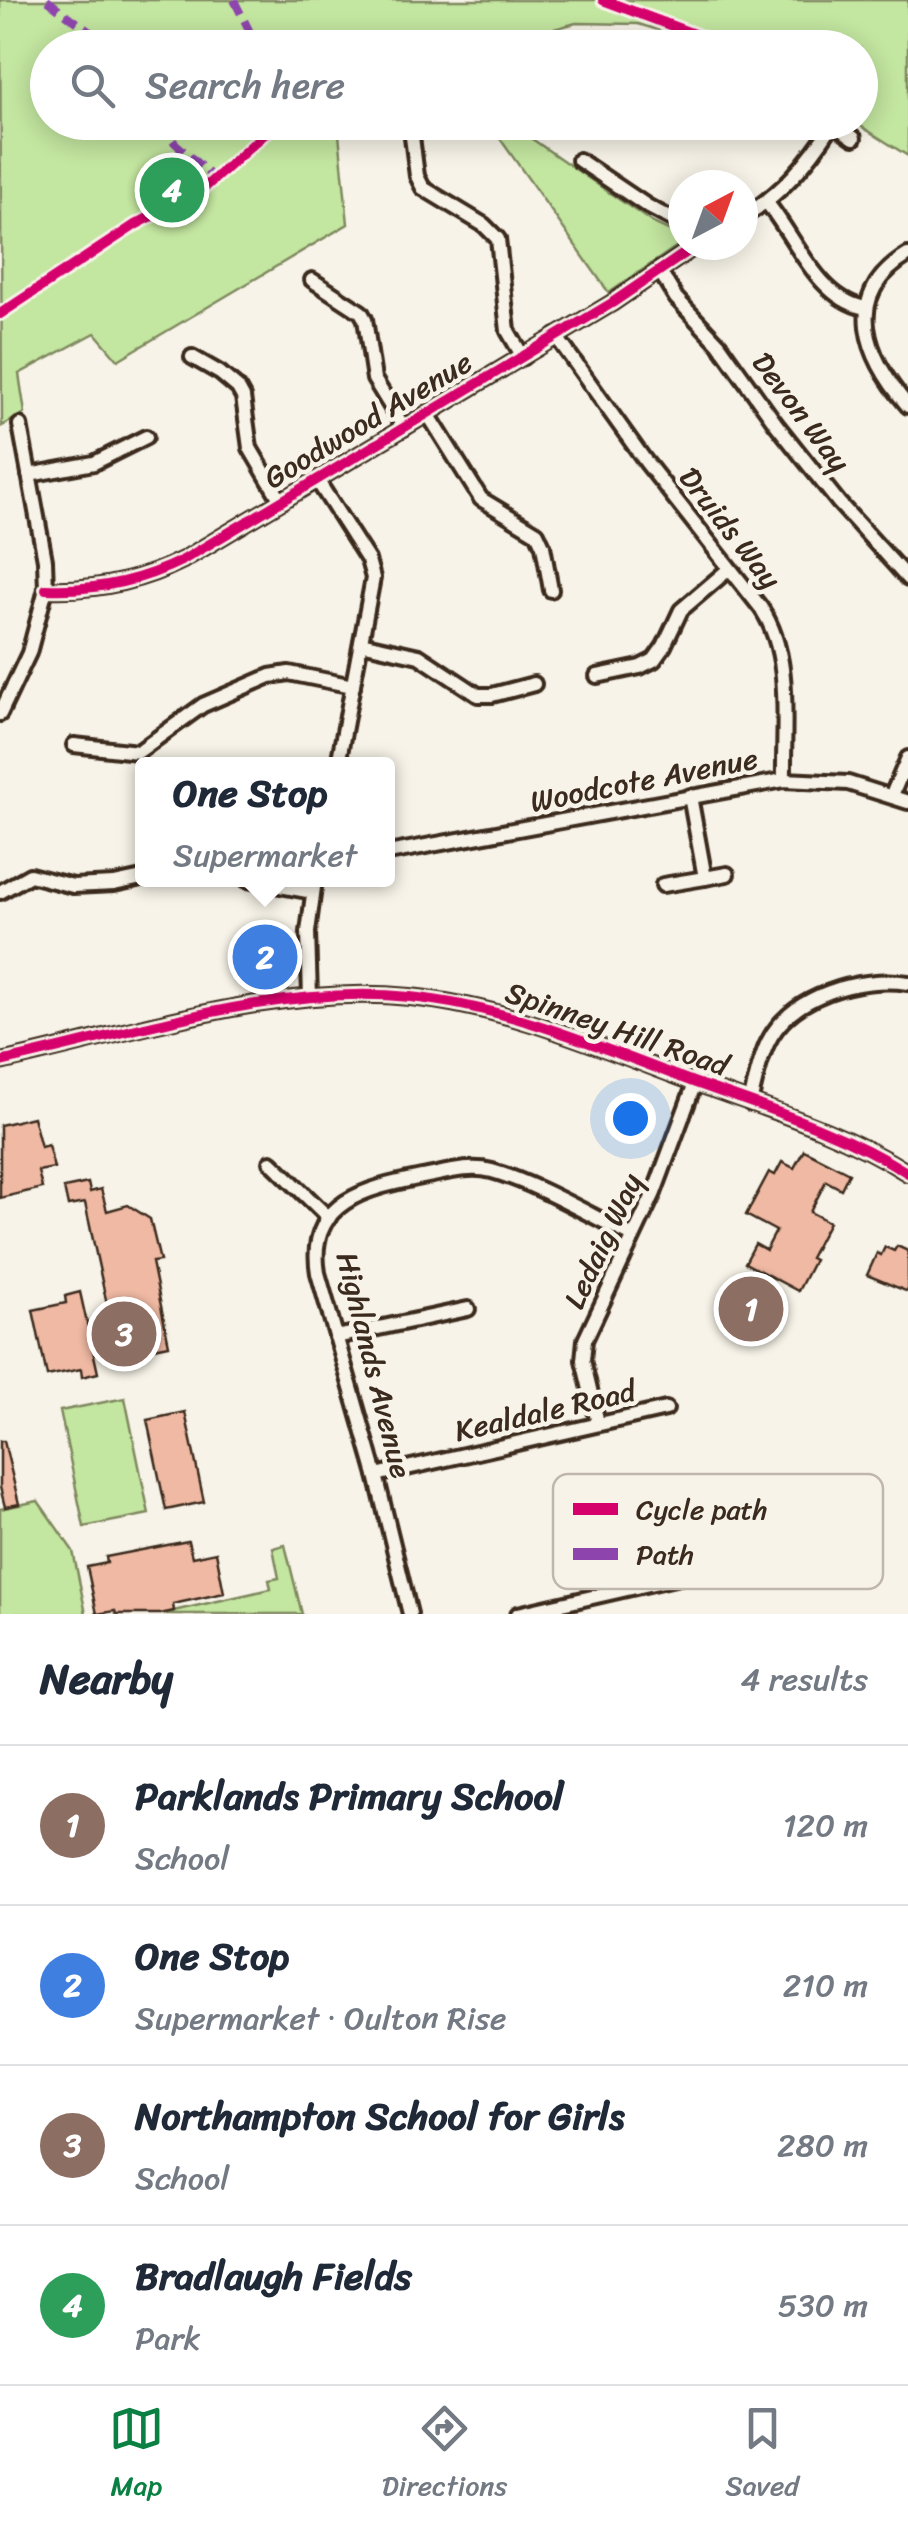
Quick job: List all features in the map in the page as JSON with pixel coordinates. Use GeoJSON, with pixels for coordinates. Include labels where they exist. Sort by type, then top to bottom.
{"type":"FeatureCollection","features":[{"type":"Feature","properties":{"kind":"street"},"geometry":{"type":"LineString","coordinates":[[412,140],[417,176],[423,188],[484,225],[498,239],[508,332],[522,357]]}},
{"type":"Feature","properties":{"kind":"street"},"geometry":{"type":"LineString","coordinates":[[758,208],[806,166],[822,140]]}},
{"type":"Feature","properties":{"kind":"street"},"geometry":{"type":"LineString","coordinates":[[579,160],[668,217]]}},
{"type":"Feature","properties":{"kind":"street"},"geometry":{"type":"LineString","coordinates":[[596,192],[605,177]]}},
{"type":"Feature","properties":{"kind":"street"},"geometry":{"type":"LineString","coordinates":[[767,203],[828,290],[849,304],[864,308]]}},
{"type":"Feature","properties":{"kind":"street"},"geometry":{"type":"LineString","coordinates":[[908,256],[878,284],[864,308],[873,358],[908,406]]}},
{"type":"Feature","properties":{"kind":"street","name":"Goodwood Avenue"},"geometry":{"type":"LineString","coordinates":[[46,589],[84,589],[149,576],[182,560],[522,357],[675,260]]}},
{"type":"Feature","properties":{"kind":"street","name":"Devon Way"},"geometry":{"type":"LineString","coordinates":[[660,270],[676,298],[719,344],[839,503],[902,559],[908,579]]}},
{"type":"Feature","properties":{"kind":"street"},"geometry":{"type":"LineString","coordinates":[[312,280],[361,312],[366,320],[374,378],[404,428]]}},
{"type":"Feature","properties":{"kind":"street","name":"Druids Way"},"geometry":{"type":"LineString","coordinates":[[556,336],[646,462],[762,608],[778,639],[784,780]]}},
{"type":"Feature","properties":{"kind":"street"},"geometry":{"type":"LineString","coordinates":[[192,357],[220,373],[244,397],[250,448],[280,501]]}},
{"type":"Feature","properties":{"kind":"street"},"geometry":{"type":"LineString","coordinates":[[428,414],[481,499],[537,533],[551,590]]}},
{"type":"Feature","properties":{"kind":"street"},"geometry":{"type":"LineString","coordinates":[[0,714],[29,653],[46,589],[45,560],[20,425]]}},
{"type":"Feature","properties":{"kind":"street"},"geometry":{"type":"LineString","coordinates":[[29,474],[94,463],[146,438]]}},
{"type":"Feature","properties":{"kind":"street"},"geometry":{"type":"LineString","coordinates":[[317,480],[368,560],[373,578],[339,757]]}},
{"type":"Feature","properties":{"kind":"street"},"geometry":{"type":"LineString","coordinates":[[597,676],[654,660],[682,610],[729,569]]}},
{"type":"Feature","properties":{"kind":"street"},"geometry":{"type":"LineString","coordinates":[[361,643],[419,656],[478,695],[534,684]]}},
{"type":"Feature","properties":{"kind":"street"},"geometry":{"type":"LineString","coordinates":[[74,745],[138,752],[204,704],[277,674],[353,686]]}},
{"type":"Feature","properties":{"kind":"street"},"geometry":{"type":"LineString","coordinates":[[892,795],[908,758]]}},
{"type":"Feature","properties":{"kind":"street","name":"Woodcote Avenue"},"geometry":{"type":"LineString","coordinates":[[395,852],[784,780],[848,782],[908,802]]}},
{"type":"Feature","properties":{"kind":"street"},"geometry":{"type":"LineString","coordinates":[[690,796],[705,878]]}},
{"type":"Feature","properties":{"kind":"street"},"geometry":{"type":"LineString","coordinates":[[663,884],[728,874]]}},
{"type":"Feature","properties":{"kind":"street"},"geometry":{"type":"LineString","coordinates":[[0,892],[30,875],[73,886],[135,880]]}},
{"type":"Feature","properties":{"kind":"street"},"geometry":{"type":"LineString","coordinates":[[310,997],[308,932],[314,887]]}},
{"type":"Feature","properties":{"kind":"street"},"geometry":{"type":"LineString","coordinates":[[750,1103],[768,1042],[798,1010],[827,994],[858,985],[908,982]]}},
{"type":"Feature","properties":{"kind":"street","name":"Spinney Hill Road"},"geometry":{"type":"LineString","coordinates":[[0,1062],[240,1008],[310,997],[408,996],[471,1006],[558,1031],[840,1137],[908,1174]]}},
{"type":"Feature","properties":{"kind":"street","name":"Ledaig Way"},"geometry":{"type":"LineString","coordinates":[[598,1423],[583,1346],[662,1174],[695,1082]]}},
{"type":"Feature","properties":{"kind":"street"},"geometry":{"type":"LineString","coordinates":[[272,1162],[329,1218]]}},
{"type":"Feature","properties":{"kind":"street","name":"Highlands Avenue"},"geometry":{"type":"LineString","coordinates":[[410,1614],[376,1475],[316,1262],[318,1241],[329,1218],[352,1196],[370,1188],[481,1169],[507,1177],[633,1236]]}},
{"type":"Feature","properties":{"kind":"street"},"geometry":{"type":"LineString","coordinates":[[336,1336],[468,1309]]}},
{"type":"Feature","properties":{"kind":"street","name":"Kealdale Road"},"geometry":{"type":"LineString","coordinates":[[376,1475],[666,1409]]}},
{"type":"Feature","properties":{"kind":"street"},"geometry":{"type":"LineString","coordinates":[[518,1614],[627,1589]]}},
{"type":"Feature","properties":{"kind":"green space"},"geometry":{"type":"Polygon","coordinates":[[[0,0],[908,0],[908,156],[878,137],[878,30],[658,30],[638,24],[576,23],[550,30],[30,30],[30,140],[340,140],[348,224],[118,360],[95,333],[19,374],[25,413],[2,426],[0,0]]]}},
{"type":"Feature","properties":{"kind":"green space"},"geometry":{"type":"Polygon","coordinates":[[[501,140],[533,140],[668,230],[668,252],[609,293],[501,140]]]}},
{"type":"Feature","properties":{"kind":"green space"},"geometry":{"type":"Polygon","coordinates":[[[125,1398],[149,1514],[84,1527],[60,1411],[125,1398]]]}},
{"type":"Feature","properties":{"kind":"green space"},"geometry":{"type":"Polygon","coordinates":[[[38,1501],[73,1551],[86,1614],[0,1614],[0,1509],[38,1501]]]}},
{"type":"Feature","properties":{"kind":"green space"},"geometry":{"type":"Polygon","coordinates":[[[285,1545],[302,1614],[160,1614],[271,1589],[269,1580],[279,1578],[273,1548],[285,1545]]]}},
{"type":"Feature","properties":{"kind":"building"},"geometry":{"type":"Polygon","coordinates":[[[33,1117],[41,1147],[48,1145],[54,1168],[38,1171],[42,1188],[0,1198],[0,1125],[33,1117]]]}},
{"type":"Feature","properties":{"kind":"building"},"geometry":{"type":"Polygon","coordinates":[[[804,1150],[849,1173],[841,1189],[826,1181],[810,1212],[829,1222],[798,1291],[745,1263],[755,1244],[766,1250],[776,1231],[746,1215],[769,1172],[775,1175],[782,1162],[794,1168],[804,1150]]]}},
{"type":"Feature","properties":{"kind":"building"},"geometry":{"type":"Polygon","coordinates":[[[88,1183],[90,1192],[101,1189],[107,1211],[128,1205],[150,1219],[160,1261],[152,1262],[169,1345],[140,1351],[142,1356],[123,1359],[124,1347],[115,1349],[114,1322],[111,1323],[85,1203],[68,1206],[64,1188],[88,1183]]]}},
{"type":"Feature","properties":{"kind":"building"},"geometry":{"type":"Polygon","coordinates":[[[897,1246],[908,1251],[908,1292],[867,1275],[877,1253],[881,1255],[885,1247],[894,1251],[897,1246]]]}},
{"type":"Feature","properties":{"kind":"building"},"geometry":{"type":"Polygon","coordinates":[[[80,1292],[98,1373],[82,1377],[81,1369],[47,1376],[33,1310],[66,1303],[65,1296],[80,1292]]]}},
{"type":"Feature","properties":{"kind":"building"},"geometry":{"type":"Polygon","coordinates":[[[185,1412],[204,1502],[166,1510],[147,1420],[185,1412]]]}},
{"type":"Feature","properties":{"kind":"building"},"geometry":{"type":"Polygon","coordinates":[[[0,1441],[4,1441],[19,1504],[5,1507],[0,1487],[0,1441]]]}},
{"type":"Feature","properties":{"kind":"building"},"geometry":{"type":"Polygon","coordinates":[[[188,1541],[192,1557],[216,1552],[224,1593],[173,1604],[174,1611],[160,1614],[97,1614],[87,1567],[107,1563],[106,1557],[188,1541]]]}},
{"type":"Feature","properties":{"kind":"marked path"},"geometry":{"type":"LineString","coordinates":[[47,0],[88,30]]}},
{"type":"Feature","properties":{"kind":"marked path"},"geometry":{"type":"LineString","coordinates":[[234,0],[249,30]]}},
{"type":"Feature","properties":{"kind":"marked path"},"geometry":{"type":"LineString","coordinates":[[173,140],[214,178]]}},
{"type":"Feature","properties":{"kind":"cycle path"},"geometry":{"type":"LineString","coordinates":[[603,0],[683,30]]}},
{"type":"Feature","properties":{"kind":"cycle path"},"geometry":{"type":"LineString","coordinates":[[0,314],[135,225],[203,189],[258,140]]}},
{"type":"Feature","properties":{"kind":"cycle path"},"geometry":{"type":"LineString","coordinates":[[46,589],[116,584],[183,560],[612,303],[675,260]]}},
{"type":"Feature","properties":{"kind":"cycle path"},"geometry":{"type":"LineString","coordinates":[[0,1062],[256,1004],[308,997],[410,997],[481,1009],[584,1041],[828,1132],[908,1173]]}},
{"type":"Feature","properties":{"kind":"place","name":"Bradlaugh Fields"},"geometry":{"type":"Point","coordinates":[172,190]}},
{"type":"Feature","properties":{"kind":"place","name":"One Stop"},"geometry":{"type":"Point","coordinates":[265,957]}},
{"type":"Feature","properties":{"kind":"place","name":"Parklands Primary School"},"geometry":{"type":"Point","coordinates":[751,1309]}},
{"type":"Feature","properties":{"kind":"place","name":"Northampton School for Girls"},"geometry":{"type":"Point","coordinates":[124,1334]}}]}
